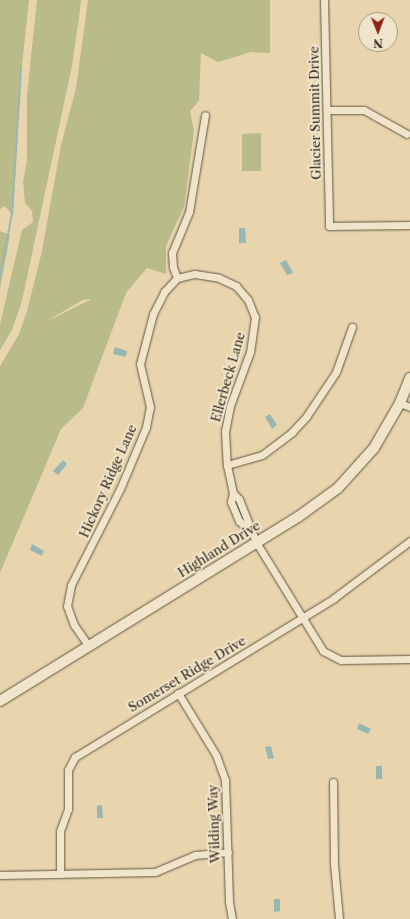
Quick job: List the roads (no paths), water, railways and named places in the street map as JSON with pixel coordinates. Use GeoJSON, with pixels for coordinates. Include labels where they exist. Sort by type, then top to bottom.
{"type":"FeatureCollection","features":[{"type":"Feature","properties":{"kind":"street","name":"Glacier Summit Drive"},"geometry":{"type":"LineString","coordinates":[[324,0],[329,226],[410,225]]}},
{"type":"Feature","properties":{"kind":"street"},"geometry":{"type":"LineString","coordinates":[[326,110],[364,110],[407,134]]}},
{"type":"Feature","properties":{"kind":"street"},"geometry":{"type":"LineString","coordinates":[[177,278],[173,268],[172,253],[189,212],[205,115]]}},
{"type":"Feature","properties":{"kind":"street","name":"Ellerbeck Lane"},"geometry":{"type":"LineString","coordinates":[[177,278],[195,274],[219,278],[236,286],[248,300],[255,317],[250,352],[229,412],[225,431],[227,465],[233,492],[239,498],[250,522],[249,529],[302,618],[320,647],[336,659],[410,659]]}},
{"type":"Feature","properties":{"kind":"street","name":"Hickory Ridge Lane"},"geometry":{"type":"LineString","coordinates":[[88,645],[74,625],[67,606],[71,585],[120,489],[146,427],[150,407],[140,364],[153,314],[164,292],[177,278]]}},
{"type":"Feature","properties":{"kind":"street"},"geometry":{"type":"LineString","coordinates":[[227,465],[262,455],[292,432],[306,417],[323,396],[336,372],[352,328]]}},
{"type":"Feature","properties":{"kind":"street","name":"Highland Drive"},"geometry":{"type":"LineString","coordinates":[[0,701],[256,542],[338,488],[374,448],[405,405],[410,378]]}},
{"type":"Feature","properties":{"kind":"street","name":"Somerset Ridge Drive"},"geometry":{"type":"LineString","coordinates":[[60,874],[60,831],[68,809],[70,762],[81,752],[302,618],[410,541]]}},
{"type":"Feature","properties":{"kind":"street","name":"Wilding Way"},"geometry":{"type":"LineString","coordinates":[[178,693],[221,768],[227,793],[229,902],[232,919]]}},
{"type":"Feature","properties":{"kind":"street"},"geometry":{"type":"LineString","coordinates":[[332,782],[334,864],[339,919]]}},
{"type":"Feature","properties":{"kind":"street"},"geometry":{"type":"LineString","coordinates":[[0,875],[155,872],[195,855],[228,852]]}},
{"type":"Feature","properties":{"kind":"water"},"geometry":{"type":"Polygon","coordinates":[[[239,228],[245,228],[246,243],[239,243],[239,228]]]}},
{"type":"Feature","properties":{"kind":"water"},"geometry":{"type":"Polygon","coordinates":[[[286,260],[293,273],[287,275],[280,263],[286,260]]]}},
{"type":"Feature","properties":{"kind":"water"},"geometry":{"type":"Polygon","coordinates":[[[115,347],[127,351],[126,357],[113,354],[115,347]]]}},
{"type":"Feature","properties":{"kind":"water"},"geometry":{"type":"Polygon","coordinates":[[[270,414],[277,425],[272,429],[265,417],[270,414]]]}},
{"type":"Feature","properties":{"kind":"water"},"geometry":{"type":"Polygon","coordinates":[[[63,460],[67,464],[58,475],[53,471],[63,460]]]}},
{"type":"Feature","properties":{"kind":"water"},"geometry":{"type":"Polygon","coordinates":[[[32,544],[44,551],[42,556],[30,550],[32,544]]]}},
{"type":"Feature","properties":{"kind":"water"},"geometry":{"type":"Polygon","coordinates":[[[359,723],[371,729],[368,734],[357,729],[359,723]]]}},
{"type":"Feature","properties":{"kind":"water"},"geometry":{"type":"Polygon","coordinates":[[[271,746],[274,758],[268,759],[265,747],[271,746]]]}},
{"type":"Feature","properties":{"kind":"water"},"geometry":{"type":"Polygon","coordinates":[[[376,766],[382,766],[382,779],[376,779],[376,766]]]}},
{"type":"Feature","properties":{"kind":"water"},"geometry":{"type":"Polygon","coordinates":[[[102,805],[103,818],[97,818],[97,806],[102,805]]]}},
{"type":"Feature","properties":{"kind":"water"},"geometry":{"type":"Polygon","coordinates":[[[274,899],[280,899],[280,911],[274,912],[274,899]]]}},
{"type":"Feature","properties":{"kind":"waterway"},"geometry":{"type":"LineString","coordinates":[[0,277],[12,213],[21,68]]}}]}
